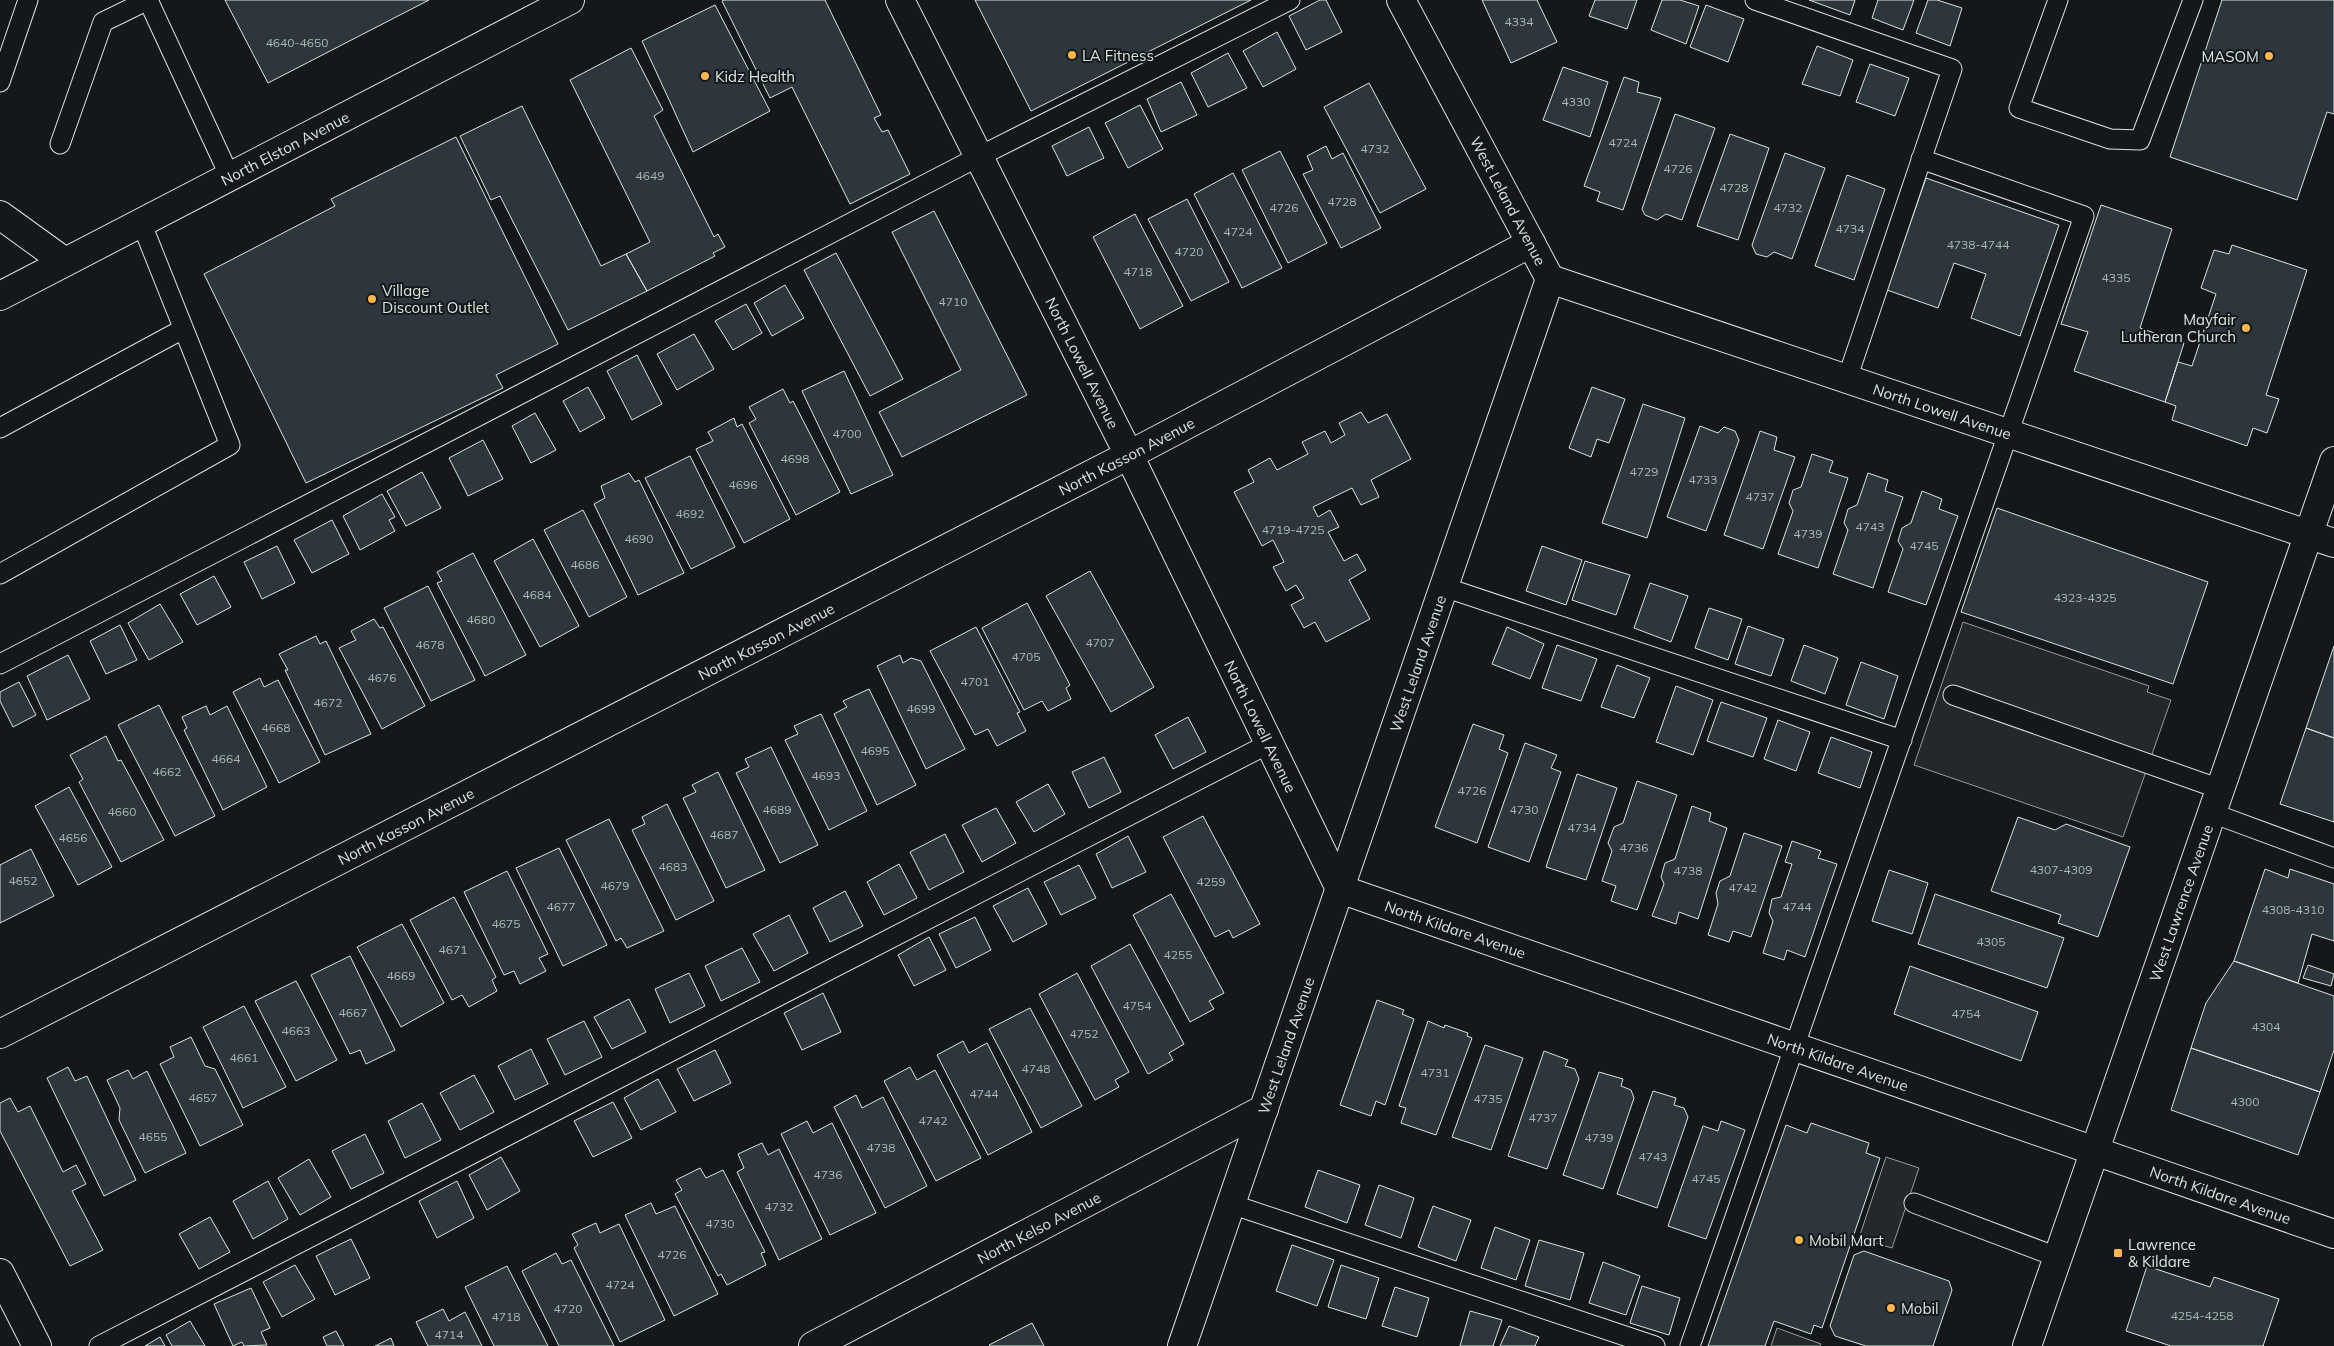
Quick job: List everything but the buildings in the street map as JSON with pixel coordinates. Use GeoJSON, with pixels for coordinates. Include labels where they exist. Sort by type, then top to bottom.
{"type":"FeatureCollection","features":[{"type":"Feature","properties":{"kind":"street","name":"North Elston Avenue"},"geometry":{"type":"LineString","coordinates":[[0,296],[570,0]]}},
{"type":"Feature","properties":{"kind":"street","name":"North Lowell Avenue"},"geometry":{"type":"LineString","coordinates":[[900,0],[1129,455],[1340,889]]}},
{"type":"Feature","properties":{"kind":"street","name":"West Leland Avenue"},"geometry":{"type":"LineString","coordinates":[[1182,1346],[1550,279],[1401,0]]}},
{"type":"Feature","properties":{"kind":"street"},"geometry":{"type":"LineString","coordinates":[[0,215],[65,262]]}},
{"type":"Feature","properties":{"kind":"street","name":"North Kasson Avenue"},"geometry":{"type":"LineString","coordinates":[[0,1034],[1129,455],[1531,243]]}},
{"type":"Feature","properties":{"kind":"street","name":"North Lowell Avenue"},"geometry":{"type":"LineString","coordinates":[[1550,279],[2322,538]]}},
{"type":"Feature","properties":{"kind":"street","name":"West Lawrence Avenue"},"geometry":{"type":"LineString","coordinates":[[2027,1346],[2216,801],[2322,538],[2334,461]]}},
{"type":"Feature","properties":{"kind":"street","name":"North Kildare Avenue"},"geometry":{"type":"LineString","coordinates":[[1340,889],[2334,1234]]}},
{"type":"Feature","properties":{"kind":"street","name":"North Kelso Avenue"},"geometry":{"type":"LineString","coordinates":[[813,1346],[1264,1109]]}},
{"type":"Feature","properties":{"kind":"street"},"geometry":{"type":"LineString","coordinates":[[0,1272],[37,1346]]}},
{"type":"Feature","properties":{"kind":"lane"},"geometry":{"type":"LineString","coordinates":[[0,82],[28,0]]}},
{"type":"Feature","properties":{"kind":"lane"},"geometry":{"type":"LineString","coordinates":[[60,144],[103,22],[148,0],[230,177]]}},
{"type":"Feature","properties":{"kind":"lane"},"geometry":{"type":"LineString","coordinates":[[0,664],[978,157],[1290,0]]}},
{"type":"Feature","properties":{"kind":"lane"},"geometry":{"type":"LineString","coordinates":[[1755,0],[1952,69],[1847,379]]}},
{"type":"Feature","properties":{"kind":"lane"},"geometry":{"type":"LineString","coordinates":[[2058,0],[2019,108],[2110,139],[2140,140],[2193,0]]}},
{"type":"Feature","properties":{"kind":"lane"},"geometry":{"type":"LineString","coordinates":[[1690,1346],[2084,216],[1921,159]]}},
{"type":"Feature","properties":{"kind":"lane"},"geometry":{"type":"LineString","coordinates":[[0,574],[230,445],[141,222]]}},
{"type":"Feature","properties":{"kind":"lane"},"geometry":{"type":"LineString","coordinates":[[0,428],[183,330]]}},
{"type":"Feature","properties":{"kind":"lane"},"geometry":{"type":"LineString","coordinates":[[1444,587],[1902,740]]}},
{"type":"Feature","properties":{"kind":"lane"},"geometry":{"type":"LineString","coordinates":[[1953,695],[2216,801],[2334,858]]}},
{"type":"Feature","properties":{"kind":"lane"},"geometry":{"type":"LineString","coordinates":[[99,1346],[1270,743]]}},
{"type":"Feature","properties":{"kind":"lane"},"geometry":{"type":"LineString","coordinates":[[1914,1203],[2058,1257]]}},
{"type":"Feature","properties":{"kind":"lane"},"geometry":{"type":"LineString","coordinates":[[1232,1204],[1655,1346]]}},
{"type":"Feature","properties":{"kind":"shaded area"},"geometry":{"type":"Polygon","coordinates":[[[1963,622],[2149,686],[2147,692],[2171,700],[2123,837],[1914,765],[1963,622]]]}},
{"type":"Feature","properties":{"kind":"shaded area"},"geometry":{"type":"Polygon","coordinates":[[[1886,1157],[1919,1168],[1892,1248],[1859,1238],[1886,1157]]]}},
{"type":"Feature","properties":{"kind":"shaded area"},"geometry":{"type":"Polygon","coordinates":[[[1777,1328],[1821,1344],[1820,1346],[1771,1346],[1777,1328]]]}},
{"type":"Feature","properties":{"kind":"place","name":"LA Fitness"},"geometry":{"type":"Point","coordinates":[1072,55]}},
{"type":"Feature","properties":{"kind":"place","name":"MASOM"},"geometry":{"type":"Point","coordinates":[2269,56]}},
{"type":"Feature","properties":{"kind":"place","name":"Kidz Health"},"geometry":{"type":"Point","coordinates":[705,76]}},
{"type":"Feature","properties":{"kind":"place","name":"Village Discount Outlet"},"geometry":{"type":"Point","coordinates":[372,299]}},
{"type":"Feature","properties":{"kind":"place","name":"Mayfair Lutheran Church"},"geometry":{"type":"Point","coordinates":[2246,328]}},
{"type":"Feature","properties":{"kind":"place","name":"Mobil Mart"},"geometry":{"type":"Point","coordinates":[1799,1240]}},
{"type":"Feature","properties":{"kind":"place","name":"Lawrence & Kildare"},"geometry":{"type":"Point","coordinates":[2118,1253]}},
{"type":"Feature","properties":{"kind":"place","name":"Mobil"},"geometry":{"type":"Point","coordinates":[1891,1308]}}]}
